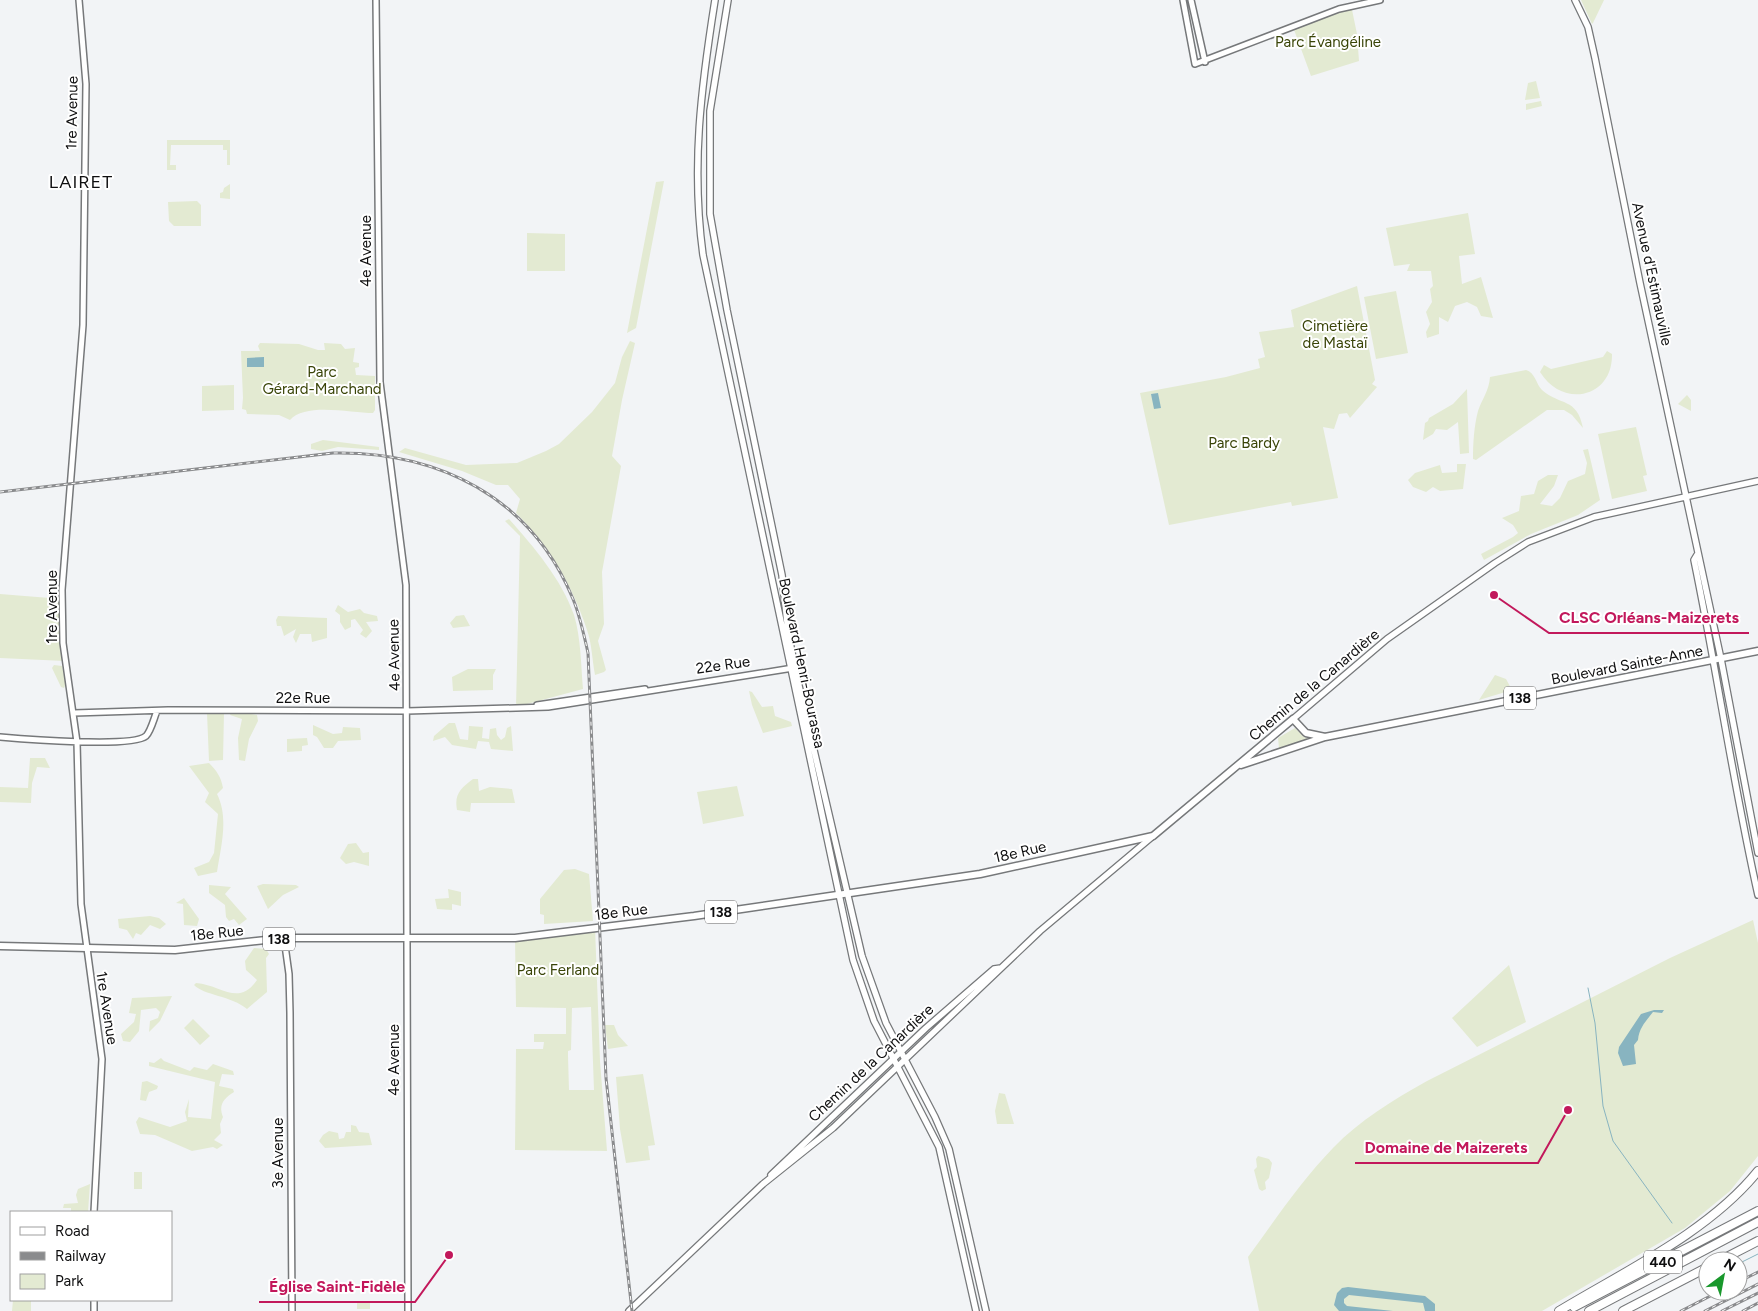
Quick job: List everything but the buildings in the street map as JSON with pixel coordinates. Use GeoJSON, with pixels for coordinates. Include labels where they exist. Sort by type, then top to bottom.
{"type":"FeatureCollection","features":[{"type":"Feature","properties":{"kind":"highway"},"geometry":{"type":"LineString","coordinates":[[1559,1311],[1680,1238],[1721,1208],[1752,1179],[1758,1170]]}},
{"type":"Feature","properties":{"kind":"highway","name":"440"},"geometry":{"type":"LineString","coordinates":[[1567,1311],[1758,1211]]}},
{"type":"Feature","properties":{"kind":"highway","name":"440"},"geometry":{"type":"LineString","coordinates":[[1589,1311],[1758,1222]]}},
{"type":"Feature","properties":{"kind":"highway"},"geometry":{"type":"LineString","coordinates":[[1738,1251],[1758,1241]]}},
{"type":"Feature","properties":{"kind":"highway"},"geometry":{"type":"LineString","coordinates":[[1623,1311],[1698,1272]]}},
{"type":"Feature","properties":{"kind":"main road","name":"Boulevard Henri-Bourassa"},"geometry":{"type":"LineString","coordinates":[[715,0],[701,86],[697,131],[696,175],[700,238],[839,894],[861,987],[874,1021],[930,1127],[945,1164],[976,1311]]}},
{"type":"Feature","properties":{"kind":"main road","name":"Boulevard Henri-Bourassa"},"geometry":{"type":"LineString","coordinates":[[728,0],[710,111],[710,214],[727,310],[782,575],[792,668],[871,985],[900,1052],[935,1117],[948,1149],[986,1311]]}},
{"type":"Feature","properties":{"kind":"main road","name":"Avenue d'Estimauville"},"geometry":{"type":"LineString","coordinates":[[1575,0],[1588,27],[1595,58],[1640,283],[1686,496],[1697,555],[1694,560],[1718,660],[1758,853]]}},
{"type":"Feature","properties":{"kind":"main road","name":"Chemin de la Canardière"},"geometry":{"type":"LineString","coordinates":[[763,1184],[833,1128],[1040,932],[1394,634],[1495,563],[1526,544],[1594,516],[1758,481]]}},
{"type":"Feature","properties":{"kind":"main road","name":"Boulevard Sainte-Anne"},"geometry":{"type":"LineString","coordinates":[[1237,766],[1325,737],[1758,651]]}},
{"type":"Feature","properties":{"kind":"main road","name":"Avenue d'Estimauville"},"geometry":{"type":"LineString","coordinates":[[1718,660],[1742,822],[1758,895]]}},
{"type":"Feature","properties":{"kind":"main road"},"geometry":{"type":"LineString","coordinates":[[1293,719],[1306,733],[1325,737]]}},
{"type":"Feature","properties":{"kind":"main road","name":"18e Rue"},"geometry":{"type":"LineString","coordinates":[[85,948],[176,950],[284,938],[515,938],[694,916],[980,874],[1153,836]]}},
{"type":"Feature","properties":{"kind":"main road","name":"138"},"geometry":{"type":"LineString","coordinates":[[0,946],[85,948]]}},
{"type":"Feature","properties":{"kind":"main road","name":"Chemin de la Canardière"},"geometry":{"type":"LineString","coordinates":[[629,1311],[900,1052],[994,969],[1002,967]]}},
{"type":"Feature","properties":{"kind":"street","name":"1re Avenue"},"geometry":{"type":"LineString","coordinates":[[79,0],[86,84],[83,325],[62,590],[63,644],[77,742],[81,904],[85,948],[102,1059],[94,1211]]}},
{"type":"Feature","properties":{"kind":"street","name":"4e Avenue"},"geometry":{"type":"LineString","coordinates":[[376,0],[380,382],[406,586],[408,1311]]}},
{"type":"Feature","properties":{"kind":"street"},"geometry":{"type":"LineString","coordinates":[[1183,0],[1195,64],[1205,62],[1339,10],[1380,0]]}},
{"type":"Feature","properties":{"kind":"street"},"geometry":{"type":"LineString","coordinates":[[1192,0],[1205,62]]}},
{"type":"Feature","properties":{"kind":"street","name":"22e Rue"},"geometry":{"type":"LineString","coordinates":[[74,713],[407,711],[532,706],[574,703],[792,668]]}},
{"type":"Feature","properties":{"kind":"street"},"geometry":{"type":"LineString","coordinates":[[0,737],[77,742],[137,741],[147,735],[157,712]]}},
{"type":"Feature","properties":{"kind":"street","name":"3e Avenue"},"geometry":{"type":"LineString","coordinates":[[284,938],[289,974],[292,1311]]}},
{"type":"Feature","properties":{"kind":"green space"},"geometry":{"type":"Polygon","coordinates":[[[1581,0],[1604,0],[1592,24],[1581,0]]]}},
{"type":"Feature","properties":{"kind":"green space","name":"Parc Évangéline"},"geometry":{"type":"Polygon","coordinates":[[[1351,5],[1357,34],[1359,61],[1311,76],[1293,27],[1351,5]]]}},
{"type":"Feature","properties":{"kind":"green space"},"geometry":{"type":"Polygon","coordinates":[[[1536,81],[1540,98],[1525,100],[1528,83],[1536,81]]]}},
{"type":"Feature","properties":{"kind":"green space"},"geometry":{"type":"Polygon","coordinates":[[[1541,101],[1542,106],[1526,110],[1526,104],[1541,101]]]}},
{"type":"Feature","properties":{"kind":"green space"},"geometry":{"type":"Polygon","coordinates":[[[167,140],[230,140],[230,165],[227,165],[227,150],[223,150],[223,145],[171,145],[170,165],[176,165],[176,170],[167,170],[167,140]]]}},
{"type":"Feature","properties":{"kind":"green space"},"geometry":{"type":"Polygon","coordinates":[[[664,181],[636,328],[627,333],[656,182],[664,181]]]}},
{"type":"Feature","properties":{"kind":"green space"},"geometry":{"type":"Polygon","coordinates":[[[230,184],[230,199],[220,198],[220,193],[230,184]]]}},
{"type":"Feature","properties":{"kind":"green space"},"geometry":{"type":"Polygon","coordinates":[[[197,201],[201,205],[201,226],[174,226],[169,221],[168,202],[197,201]]]}},
{"type":"Feature","properties":{"kind":"green space"},"geometry":{"type":"Polygon","coordinates":[[[1468,213],[1475,254],[1459,256],[1462,284],[1481,277],[1493,318],[1481,316],[1477,307],[1467,302],[1455,306],[1448,322],[1439,317],[1439,334],[1427,338],[1426,332],[1430,324],[1426,312],[1432,302],[1430,289],[1433,286],[1431,271],[1407,271],[1410,264],[1394,266],[1386,228],[1468,213]]]}},
{"type":"Feature","properties":{"kind":"green space"},"geometry":{"type":"Polygon","coordinates":[[[527,233],[565,234],[565,271],[527,271],[527,233]]]}},
{"type":"Feature","properties":{"kind":"green space","name":"Parc Bardy"},"geometry":{"type":"Polygon","coordinates":[[[1357,286],[1375,380],[1372,384],[1377,387],[1350,418],[1347,413],[1339,414],[1334,429],[1323,427],[1338,498],[1292,506],[1291,502],[1169,525],[1140,393],[1226,377],[1260,368],[1258,359],[1265,357],[1259,332],[1294,327],[1291,310],[1357,286]]]}},
{"type":"Feature","properties":{"kind":"green space"},"geometry":{"type":"Polygon","coordinates":[[[1396,291],[1408,353],[1376,359],[1364,297],[1396,291]]]}},
{"type":"Feature","properties":{"kind":"green space"},"geometry":{"type":"Polygon","coordinates":[[[630,341],[635,343],[612,456],[621,466],[602,572],[604,624],[598,641],[606,670],[595,675],[589,635],[567,582],[549,552],[516,513],[520,499],[508,485],[496,485],[462,471],[399,452],[405,448],[466,465],[517,463],[546,451],[559,444],[592,412],[615,383],[622,357],[630,341]]]}},
{"type":"Feature","properties":{"kind":"green space","name":"Parc Gérard-Marchand"},"geometry":{"type":"Polygon","coordinates":[[[260,343],[299,344],[318,350],[325,350],[324,343],[341,344],[345,349],[355,348],[353,362],[359,363],[359,367],[355,368],[356,375],[375,376],[375,410],[373,413],[329,410],[306,411],[290,420],[279,415],[247,414],[246,410],[242,409],[241,351],[260,351],[258,346],[260,343]]]}},
{"type":"Feature","properties":{"kind":"green space"},"geometry":{"type":"Polygon","coordinates":[[[1607,351],[1612,354],[1610,369],[1604,381],[1596,389],[1585,393],[1573,394],[1561,391],[1550,384],[1540,372],[1544,365],[1551,369],[1603,357],[1607,351]]]}},
{"type":"Feature","properties":{"kind":"green space"},"geometry":{"type":"Polygon","coordinates":[[[1526,370],[1531,373],[1542,390],[1567,403],[1577,411],[1583,428],[1572,415],[1564,410],[1547,410],[1476,460],[1473,459],[1477,417],[1490,377],[1526,370]]]}},
{"type":"Feature","properties":{"kind":"green space"},"geometry":{"type":"Polygon","coordinates":[[[234,385],[234,410],[202,411],[202,386],[234,385]]]}},
{"type":"Feature","properties":{"kind":"green space"},"geometry":{"type":"Polygon","coordinates":[[[1467,389],[1469,453],[1460,454],[1458,422],[1447,430],[1436,429],[1433,434],[1423,440],[1425,423],[1429,418],[1453,404],[1467,389]]]}},
{"type":"Feature","properties":{"kind":"green space"},"geometry":{"type":"Polygon","coordinates":[[[1687,395],[1691,400],[1691,411],[1678,404],[1687,395]]]}},
{"type":"Feature","properties":{"kind":"green space"},"geometry":{"type":"Polygon","coordinates":[[[1636,427],[1647,475],[1643,476],[1647,491],[1612,499],[1598,434],[1636,427]]]}},
{"type":"Feature","properties":{"kind":"green space"},"geometry":{"type":"Polygon","coordinates":[[[323,440],[379,447],[379,450],[338,447],[322,451],[311,449],[311,444],[323,440]]]}},
{"type":"Feature","properties":{"kind":"green space"},"geometry":{"type":"Polygon","coordinates":[[[1588,449],[1600,500],[1578,515],[1531,534],[1484,560],[1481,554],[1518,533],[1513,525],[1502,518],[1519,511],[1521,496],[1534,494],[1538,481],[1548,475],[1558,475],[1554,486],[1540,504],[1552,506],[1560,498],[1568,481],[1585,474],[1587,463],[1583,450],[1588,449]]]}},
{"type":"Feature","properties":{"kind":"green space"},"geometry":{"type":"Polygon","coordinates":[[[1457,464],[1466,464],[1463,489],[1440,491],[1433,487],[1426,492],[1413,487],[1408,480],[1415,473],[1440,465],[1442,473],[1457,472],[1457,464]]]}},
{"type":"Feature","properties":{"kind":"green space"},"geometry":{"type":"Polygon","coordinates":[[[509,519],[546,564],[569,602],[578,633],[583,689],[516,707],[520,536],[505,521],[509,519]]]}},
{"type":"Feature","properties":{"kind":"green space"},"geometry":{"type":"Polygon","coordinates":[[[0,594],[62,599],[65,661],[0,658],[0,594]]]}},
{"type":"Feature","properties":{"kind":"green space"},"geometry":{"type":"Polygon","coordinates":[[[338,605],[348,612],[360,609],[364,613],[377,616],[378,621],[366,622],[372,631],[366,638],[360,634],[363,630],[355,619],[351,620],[351,627],[345,630],[340,622],[340,615],[335,611],[338,605]]]}},
{"type":"Feature","properties":{"kind":"green space"},"geometry":{"type":"Polygon","coordinates":[[[464,615],[470,626],[453,628],[450,623],[456,616],[464,615]]]}},
{"type":"Feature","properties":{"kind":"green space"},"geometry":{"type":"Polygon","coordinates":[[[278,616],[327,618],[327,638],[312,642],[311,634],[300,634],[296,643],[293,637],[296,629],[284,636],[281,626],[277,626],[276,620],[278,616]]]}},
{"type":"Feature","properties":{"kind":"green space"},"geometry":{"type":"Polygon","coordinates":[[[54,665],[62,666],[66,684],[64,688],[61,687],[52,668],[54,665]]]}},
{"type":"Feature","properties":{"kind":"green space"},"geometry":{"type":"Polygon","coordinates":[[[468,669],[496,669],[493,675],[493,690],[453,691],[452,677],[468,669]]]}},
{"type":"Feature","properties":{"kind":"green space"},"geometry":{"type":"Polygon","coordinates":[[[1495,675],[1506,679],[1512,690],[1479,700],[1495,675]]]}},
{"type":"Feature","properties":{"kind":"green space"},"geometry":{"type":"Polygon","coordinates":[[[749,691],[752,692],[762,707],[773,706],[775,716],[791,722],[792,726],[763,733],[752,705],[749,691]]]}},
{"type":"Feature","properties":{"kind":"green space"},"geometry":{"type":"Polygon","coordinates":[[[232,711],[257,715],[258,721],[249,739],[245,761],[239,760],[238,738],[242,719],[230,715],[232,711]]]}},
{"type":"Feature","properties":{"kind":"green space"},"geometry":{"type":"Polygon","coordinates":[[[207,713],[224,713],[223,760],[209,761],[207,713]]]}},
{"type":"Feature","properties":{"kind":"green space"},"geometry":{"type":"Polygon","coordinates":[[[449,723],[455,723],[460,739],[468,740],[469,726],[483,727],[482,738],[489,739],[490,729],[496,728],[497,735],[501,740],[505,737],[507,728],[511,726],[513,751],[491,749],[489,742],[478,741],[476,749],[452,745],[445,737],[433,741],[434,736],[449,723]]]}},
{"type":"Feature","properties":{"kind":"green space"},"geometry":{"type":"Polygon","coordinates":[[[313,725],[333,734],[342,733],[343,727],[360,728],[361,740],[338,741],[333,748],[324,748],[317,737],[313,735],[313,725]]]}},
{"type":"Feature","properties":{"kind":"green space"},"geometry":{"type":"Polygon","coordinates":[[[1295,728],[1304,737],[1311,740],[1281,750],[1278,738],[1295,728]]]}},
{"type":"Feature","properties":{"kind":"green space"},"geometry":{"type":"Polygon","coordinates":[[[307,738],[308,745],[302,746],[302,751],[287,752],[287,739],[307,738]]]}},
{"type":"Feature","properties":{"kind":"green space"},"geometry":{"type":"Polygon","coordinates":[[[30,758],[45,758],[50,768],[37,767],[32,783],[31,803],[0,802],[0,787],[28,788],[30,758]]]}},
{"type":"Feature","properties":{"kind":"green space"},"geometry":{"type":"Polygon","coordinates":[[[209,763],[218,774],[223,788],[217,794],[223,813],[223,832],[217,872],[198,876],[194,868],[209,862],[214,853],[218,814],[205,802],[209,793],[189,766],[209,763]]]}},
{"type":"Feature","properties":{"kind":"green space"},"geometry":{"type":"Polygon","coordinates":[[[473,779],[478,779],[479,791],[490,787],[512,789],[515,803],[471,803],[470,812],[457,810],[456,804],[459,792],[473,779]]]}},
{"type":"Feature","properties":{"kind":"green space"},"geometry":{"type":"Polygon","coordinates":[[[737,786],[744,816],[703,824],[697,792],[737,786]]]}},
{"type":"Feature","properties":{"kind":"green space"},"geometry":{"type":"Polygon","coordinates":[[[356,843],[363,853],[369,852],[369,866],[354,862],[346,864],[340,858],[348,844],[356,843]]]}},
{"type":"Feature","properties":{"kind":"green space"},"geometry":{"type":"Polygon","coordinates":[[[575,869],[589,874],[593,921],[544,924],[544,915],[540,914],[540,899],[564,870],[575,869]]]}},
{"type":"Feature","properties":{"kind":"green space"},"geometry":{"type":"Polygon","coordinates":[[[263,884],[296,885],[299,887],[283,895],[268,909],[257,886],[263,884]]]}},
{"type":"Feature","properties":{"kind":"green space"},"geometry":{"type":"Polygon","coordinates":[[[209,885],[231,887],[225,894],[247,919],[239,925],[234,919],[229,921],[226,917],[225,905],[209,893],[209,885]]]}},
{"type":"Feature","properties":{"kind":"green space"},"geometry":{"type":"Polygon","coordinates":[[[448,889],[461,892],[461,906],[452,904],[452,910],[437,909],[435,899],[449,898],[448,889]]]}},
{"type":"Feature","properties":{"kind":"green space"},"geometry":{"type":"Polygon","coordinates":[[[184,898],[199,919],[197,926],[184,925],[183,904],[176,903],[184,898]]]}},
{"type":"Feature","properties":{"kind":"green space"},"geometry":{"type":"Polygon","coordinates":[[[150,916],[159,918],[166,924],[160,929],[150,925],[141,935],[136,933],[133,939],[127,930],[119,928],[118,919],[150,916]]]}},
{"type":"Feature","properties":{"kind":"green space"},"geometry":{"type":"Polygon","coordinates":[[[1753,920],[1758,943],[1758,1156],[1730,1191],[1685,1228],[1542,1311],[1259,1311],[1248,1257],[1310,1174],[1354,1128],[1389,1103],[1427,1081],[1670,958],[1753,920]]]}},
{"type":"Feature","properties":{"kind":"green space","name":"Parc Ferland"},"geometry":{"type":"Polygon","coordinates":[[[595,927],[600,1061],[607,1151],[515,1150],[516,1049],[543,1049],[544,1042],[534,1042],[534,1034],[566,1034],[566,1008],[516,1007],[515,938],[595,927]],[[591,1007],[572,1008],[571,1050],[568,1051],[569,1090],[594,1090],[591,1007]]]}},
{"type":"Feature","properties":{"kind":"green space"},"geometry":{"type":"Polygon","coordinates":[[[254,948],[266,949],[269,954],[266,958],[267,992],[247,1009],[234,1001],[204,991],[194,985],[196,983],[236,993],[250,988],[257,980],[246,970],[245,961],[254,948]]]}},
{"type":"Feature","properties":{"kind":"green space"},"geometry":{"type":"Polygon","coordinates":[[[1509,965],[1526,1022],[1477,1047],[1452,1018],[1509,965]]]}},
{"type":"Feature","properties":{"kind":"green space"},"geometry":{"type":"Polygon","coordinates":[[[172,996],[160,1021],[149,1032],[150,1021],[158,1018],[160,1012],[156,1008],[141,1010],[139,1031],[130,1042],[123,1041],[121,1034],[134,1022],[136,1014],[129,1013],[132,998],[172,996]]]}},
{"type":"Feature","properties":{"kind":"green space"},"geometry":{"type":"Polygon","coordinates":[[[193,1019],[210,1036],[200,1045],[184,1028],[193,1019]]]}},
{"type":"Feature","properties":{"kind":"green space"},"geometry":{"type":"Polygon","coordinates":[[[605,1025],[614,1025],[618,1035],[628,1046],[608,1049],[605,1025]]]}},
{"type":"Feature","properties":{"kind":"green space"},"geometry":{"type":"Polygon","coordinates":[[[161,1058],[164,1061],[190,1071],[194,1067],[207,1070],[213,1064],[233,1071],[234,1075],[222,1074],[219,1086],[233,1089],[234,1092],[225,1099],[222,1105],[221,1133],[214,1140],[223,1145],[217,1149],[213,1147],[192,1151],[155,1135],[140,1134],[136,1122],[139,1117],[170,1127],[187,1121],[185,1112],[189,1099],[188,1117],[211,1119],[215,1082],[149,1066],[149,1062],[154,1063],[161,1058]]]}},
{"type":"Feature","properties":{"kind":"green space"},"geometry":{"type":"Polygon","coordinates":[[[643,1074],[655,1145],[648,1146],[650,1160],[626,1163],[620,1129],[616,1077],[643,1074]]]}},
{"type":"Feature","properties":{"kind":"green space"},"geometry":{"type":"Polygon","coordinates":[[[147,1081],[158,1086],[157,1089],[149,1092],[146,1101],[140,1100],[142,1082],[147,1081]]]}},
{"type":"Feature","properties":{"kind":"green space"},"geometry":{"type":"Polygon","coordinates":[[[999,1093],[1005,1094],[1014,1124],[997,1124],[995,1111],[999,1093]]]}},
{"type":"Feature","properties":{"kind":"green space"},"geometry":{"type":"Polygon","coordinates":[[[351,1125],[356,1126],[359,1132],[369,1133],[372,1145],[325,1148],[319,1141],[329,1131],[338,1133],[339,1139],[344,1138],[346,1132],[351,1132],[351,1125]]]}},
{"type":"Feature","properties":{"kind":"green space"},"geometry":{"type":"Polygon","coordinates":[[[1258,1156],[1269,1159],[1272,1163],[1269,1178],[1265,1182],[1266,1189],[1262,1191],[1259,1189],[1254,1170],[1257,1167],[1256,1159],[1258,1156]]]}},
{"type":"Feature","properties":{"kind":"green space"},"geometry":{"type":"Polygon","coordinates":[[[134,1172],[142,1172],[142,1189],[134,1189],[134,1172]]]}},
{"type":"Feature","properties":{"kind":"green space"},"geometry":{"type":"Polygon","coordinates":[[[90,1184],[88,1211],[71,1211],[71,1208],[63,1208],[64,1204],[78,1203],[76,1195],[78,1189],[90,1184]]]}},
{"type":"Feature","properties":{"kind":"green space"},"geometry":{"type":"Polygon","coordinates":[[[13,1301],[31,1301],[31,1311],[12,1311],[13,1301]]]}},
{"type":"Feature","properties":{"kind":"green space"},"geometry":{"type":"Polygon","coordinates":[[[357,1301],[370,1301],[370,1309],[357,1309],[357,1301]]]}},
{"type":"Feature","properties":{"kind":"water"},"geometry":{"type":"Polygon","coordinates":[[[264,357],[264,367],[247,367],[247,358],[264,357]]]}},
{"type":"Feature","properties":{"kind":"water"},"geometry":{"type":"Polygon","coordinates":[[[1158,393],[1161,408],[1154,409],[1151,394],[1158,393]]]}},
{"type":"Feature","properties":{"kind":"water"},"geometry":{"type":"Polygon","coordinates":[[[1654,1010],[1664,1010],[1662,1013],[1653,1012],[1641,1028],[1638,1040],[1634,1045],[1636,1064],[1623,1066],[1618,1053],[1619,1047],[1641,1014],[1654,1010]]]}},
{"type":"Feature","properties":{"kind":"water"},"geometry":{"type":"Polygon","coordinates":[[[1348,1287],[1425,1296],[1435,1304],[1435,1311],[1425,1311],[1423,1303],[1349,1295],[1344,1299],[1344,1303],[1347,1306],[1393,1311],[1339,1311],[1334,1305],[1337,1293],[1342,1288],[1348,1287]]]}},
{"type":"Feature","properties":{"kind":"waterway"},"geometry":{"type":"LineString","coordinates":[[1588,988],[1595,1023],[1603,1106],[1613,1141],[1672,1223]]}},
{"type":"Feature","properties":{"kind":"waterway"},"geometry":{"type":"LineString","coordinates":[[1748,1259],[1758,1254]]}},
{"type":"Feature","properties":{"kind":"railway"},"geometry":{"type":"LineString","coordinates":[[0,492],[333,453],[372,455],[409,461],[444,471],[477,487],[506,507],[533,533],[555,563],[573,599],[588,653],[606,1078],[632,1311]]}},
{"type":"Feature","properties":{"kind":"railway"},"geometry":{"type":"LineString","coordinates":[[1748,1277],[1758,1272]]}},
{"type":"Feature","properties":{"kind":"railway"},"geometry":{"type":"LineString","coordinates":[[1705,1311],[1758,1284]]}},
{"type":"Feature","properties":{"kind":"railway"},"geometry":{"type":"LineString","coordinates":[[1722,1311],[1758,1293]]}},
{"type":"Feature","properties":{"kind":"railway"},"geometry":{"type":"LineString","coordinates":[[1681,1311],[1700,1301]]}},
{"type":"Feature","properties":{"kind":"railway"},"geometry":{"type":"LineString","coordinates":[[1743,1311],[1758,1303]]}},
{"type":"Feature","properties":{"kind":"place","name":"CLSC Orléans-Maizerets"},"geometry":{"type":"Point","coordinates":[1494,595]}},
{"type":"Feature","properties":{"kind":"place","name":"Domaine de Maizerets"},"geometry":{"type":"Point","coordinates":[1568,1110]}},
{"type":"Feature","properties":{"kind":"place","name":"Église Saint-Fidèle"},"geometry":{"type":"Point","coordinates":[449,1255]}},
{"type":"Feature","properties":{"kind":"district","name":"LAIRET"},"geometry":{"type":"Point","coordinates":[81,182]}},
{"type":"Feature","properties":{"kind":"park label","name":"Cimetière de Mastaï"},"geometry":{"type":"Point","coordinates":[1335,334]}}]}
